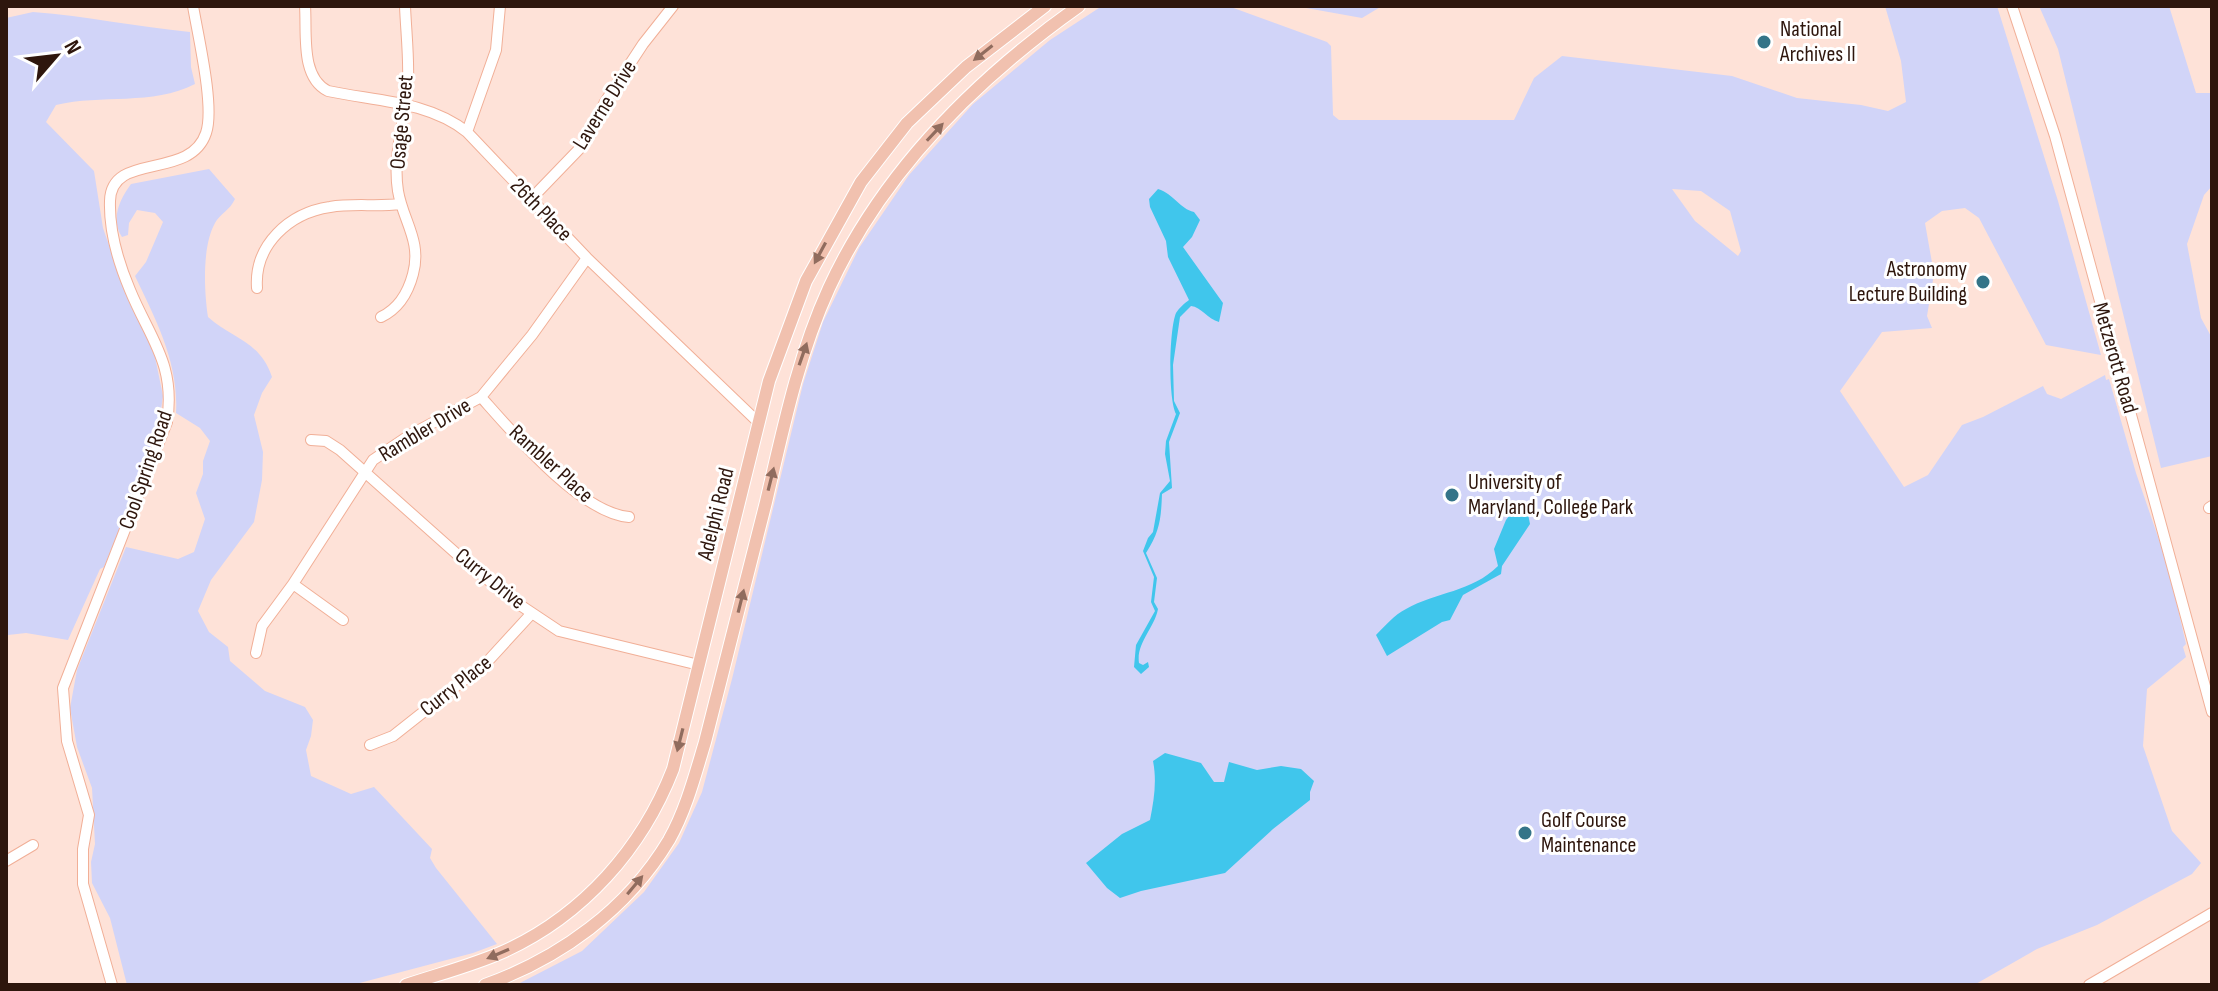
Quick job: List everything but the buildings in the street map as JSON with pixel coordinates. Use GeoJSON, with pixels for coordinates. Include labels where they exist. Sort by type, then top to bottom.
{"type":"FeatureCollection","features":[{"type":"Feature","properties":{"kind":"main road","name":"Adelphi Road"},"geometry":{"type":"LineString","coordinates":[[406,985],[488,958],[520,943],[565,915],[606,878],[630,850],[661,799],[673,769],[769,381],[798,298],[861,182],[907,123],[973,61],[1045,6]]}},
{"type":"Feature","properties":{"kind":"main road","name":"Adelphi Road"},"geometry":{"type":"LineString","coordinates":[[485,985],[550,956],[598,922],[639,881],[669,840],[689,795],[702,753],[799,364],[830,287],[872,212],[923,145],[994,73],[1079,6]]}},
{"type":"Feature","properties":{"kind":"street","name":"Cool Spring Road"},"geometry":{"type":"LineString","coordinates":[[112,985],[83,884],[83,849],[89,815],[67,741],[63,688],[167,422],[169,405],[164,362],[123,273],[110,203],[114,186],[124,175],[181,160],[194,152],[203,140],[209,112],[193,6]]}},
{"type":"Feature","properties":{"kind":"street","name":"26th Place"},"geometry":{"type":"LineString","coordinates":[[305,6],[311,75],[323,88],[442,116],[467,132],[587,258],[759,423]]}},
{"type":"Feature","properties":{"kind":"street","name":"Osage Street"},"geometry":{"type":"LineString","coordinates":[[381,317],[401,303],[413,276],[414,238],[400,204],[396,162],[408,78],[405,6]]}},
{"type":"Feature","properties":{"kind":"street"},"geometry":{"type":"LineString","coordinates":[[467,132],[496,50],[500,6]]}},
{"type":"Feature","properties":{"kind":"street","name":"Laverne Drive"},"geometry":{"type":"LineString","coordinates":[[531,199],[585,143],[605,102],[643,44],[673,6]]}},
{"type":"Feature","properties":{"kind":"street","name":"Metzerott Road"},"geometry":{"type":"LineString","coordinates":[[2012,6],[2055,136],[2212,712]]}},
{"type":"Feature","properties":{"kind":"street"},"geometry":{"type":"LineString","coordinates":[[257,288],[256,268],[261,253],[295,220],[331,206],[400,204]]}},
{"type":"Feature","properties":{"kind":"street","name":"Rambler Drive"},"geometry":{"type":"LineString","coordinates":[[256,653],[262,626],[293,584],[373,460],[481,397],[532,335],[587,258]]}},
{"type":"Feature","properties":{"kind":"street","name":"Rambler Place"},"geometry":{"type":"LineString","coordinates":[[481,397],[541,462],[590,501],[617,516],[629,517]]}},
{"type":"Feature","properties":{"kind":"street","name":"Curry Drive"},"geometry":{"type":"LineString","coordinates":[[311,440],[326,441],[468,564],[559,631],[699,665]]}},
{"type":"Feature","properties":{"kind":"street"},"geometry":{"type":"LineString","coordinates":[[293,584],[343,620]]}},
{"type":"Feature","properties":{"kind":"street","name":"Curry Place"},"geometry":{"type":"LineString","coordinates":[[370,745],[393,736],[488,661],[506,645],[532,613]]}},
{"type":"Feature","properties":{"kind":"street"},"geometry":{"type":"LineString","coordinates":[[6,861],[33,845]]}},
{"type":"Feature","properties":{"kind":"street"},"geometry":{"type":"LineString","coordinates":[[2089,985],[2212,913]]}},
{"type":"Feature","properties":{"kind":"shaded area","name":"University of Maryland, College Park"},"geometry":{"type":"Polygon","coordinates":[[[1102,6],[1228,6],[1331,46],[1333,115],[1339,120],[1514,120],[1534,78],[1562,56],[1732,76],[1797,98],[1888,111],[1906,102],[1901,61],[1885,6],[1997,6],[2058,201],[2101,355],[2046,345],[1979,218],[1965,208],[1942,211],[1925,223],[1934,274],[1927,316],[1932,328],[1882,332],[1840,391],[1904,487],[1928,475],[1962,425],[2043,386],[2047,394],[2061,399],[2105,375],[2106,380],[2109,379],[2136,473],[2168,566],[2186,644],[2183,647],[2186,657],[2147,689],[2143,746],[2172,831],[2201,863],[2192,874],[2097,925],[2037,949],[1974,985],[516,985],[582,951],[644,892],[679,843],[702,792],[803,384],[823,322],[859,248],[909,175],[973,104],[1050,40],[1102,6]],[[1672,189],[1695,221],[1738,256],[1741,251],[1730,211],[1701,191],[1672,189]]]}},
{"type":"Feature","properties":{"kind":"shaded area"},"geometry":{"type":"Polygon","coordinates":[[[1295,6],[1382,6],[1362,18],[1295,6]]]}},
{"type":"Feature","properties":{"kind":"shaded area"},"geometry":{"type":"Polygon","coordinates":[[[2039,6],[2169,6],[2196,93],[2212,93],[2212,186],[2204,195],[2187,244],[2201,318],[2212,338],[2212,456],[2161,468],[2058,49],[2039,6]]]}},
{"type":"Feature","properties":{"kind":"shaded area"},"geometry":{"type":"Polygon","coordinates":[[[33,12],[190,32],[195,84],[162,95],[56,105],[46,122],[94,171],[103,228],[119,274],[154,352],[163,396],[157,438],[104,567],[100,569],[68,640],[26,633],[8,635],[6,640],[6,18],[33,12]]]}},
{"type":"Feature","properties":{"kind":"shaded area"},"geometry":{"type":"Polygon","coordinates":[[[209,169],[235,199],[215,223],[208,244],[205,282],[208,317],[253,348],[272,377],[254,415],[263,452],[262,480],[254,522],[211,580],[198,611],[209,632],[228,647],[230,661],[265,691],[305,707],[313,720],[306,750],[311,776],[351,794],[374,787],[432,849],[430,858],[436,868],[497,944],[352,985],[127,985],[110,918],[92,883],[91,862],[95,844],[92,788],[77,747],[70,708],[77,670],[126,547],[178,559],[194,552],[205,519],[196,493],[210,441],[200,428],[176,413],[170,359],[135,276],[146,262],[163,222],[155,213],[137,210],[129,223],[128,235],[122,237],[117,216],[123,196],[131,184],[209,169]]]}},
{"type":"Feature","properties":{"kind":"water"},"geometry":{"type":"Polygon","coordinates":[[[1158,189],[1194,212],[1200,220],[1183,247],[1223,303],[1219,322],[1191,306],[1180,317],[1173,365],[1174,401],[1180,413],[1169,442],[1172,488],[1162,494],[1159,525],[1146,553],[1157,578],[1154,602],[1158,609],[1140,649],[1139,663],[1143,665],[1148,662],[1149,667],[1141,674],[1134,667],[1136,645],[1155,611],[1151,602],[1154,577],[1143,551],[1153,532],[1160,493],[1170,481],[1165,454],[1166,441],[1176,414],[1173,406],[1170,364],[1172,334],[1176,313],[1189,300],[1168,257],[1166,241],[1150,207],[1149,199],[1158,189]]]}},
{"type":"Feature","properties":{"kind":"water"},"geometry":{"type":"Polygon","coordinates":[[[1515,508],[1527,509],[1530,524],[1502,566],[1501,574],[1463,595],[1450,620],[1387,656],[1376,635],[1394,617],[1418,603],[1465,587],[1498,566],[1494,549],[1506,520],[1515,508]]]}},
{"type":"Feature","properties":{"kind":"water"},"geometry":{"type":"Polygon","coordinates":[[[1165,753],[1201,763],[1214,782],[1224,782],[1229,762],[1257,770],[1281,766],[1301,769],[1314,781],[1310,800],[1225,873],[1120,898],[1086,863],[1122,834],[1150,820],[1155,776],[1153,761],[1165,753]]]}},
{"type":"Feature","properties":{"kind":"place","name":"National Archives II"},"geometry":{"type":"Point","coordinates":[1764,42]}},
{"type":"Feature","properties":{"kind":"place","name":"Astronomy Lecture Building"},"geometry":{"type":"Point","coordinates":[1983,282]}},
{"type":"Feature","properties":{"kind":"place","name":"University of Maryland, College Park"},"geometry":{"type":"Point","coordinates":[1452,495]}},
{"type":"Feature","properties":{"kind":"place","name":"Golf Course Maintenance"},"geometry":{"type":"Point","coordinates":[1525,833]}}]}
